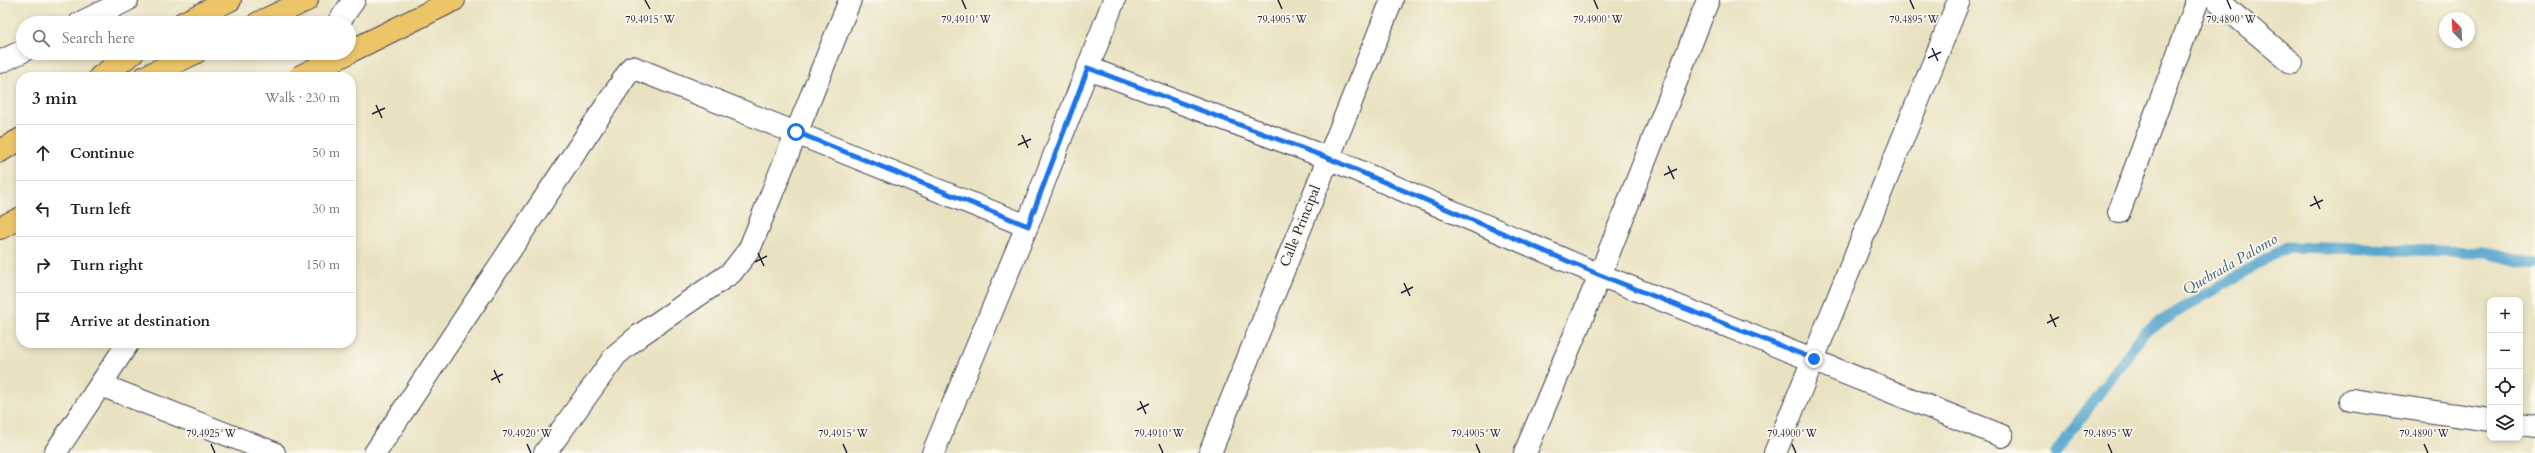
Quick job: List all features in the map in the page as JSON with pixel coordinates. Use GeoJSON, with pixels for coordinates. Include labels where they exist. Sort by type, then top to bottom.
{"type":"FeatureCollection","features":[{"type":"Feature","properties":{"kind":"highway"},"geometry":{"type":"LineString","coordinates":[[197,16],[230,0]]}},
{"type":"Feature","properties":{"kind":"highway"},"geometry":{"type":"LineString","coordinates":[[273,16],[307,0]]}},
{"type":"Feature","properties":{"kind":"highway"},"geometry":{"type":"LineString","coordinates":[[356,49],[454,0]]}},
{"type":"Feature","properties":{"kind":"highway"},"geometry":{"type":"LineString","coordinates":[[107,72],[123,60]]}},
{"type":"Feature","properties":{"kind":"highway"},"geometry":{"type":"LineString","coordinates":[[155,72],[180,60]]}},
{"type":"Feature","properties":{"kind":"highway"},"geometry":{"type":"LineString","coordinates":[[310,72],[334,60]]}},
{"type":"Feature","properties":{"kind":"highway"},"geometry":{"type":"LineString","coordinates":[[0,151],[16,142]]}},
{"type":"Feature","properties":{"kind":"highway"},"geometry":{"type":"LineString","coordinates":[[0,228],[16,220]]}},
{"type":"Feature","properties":{"kind":"street"},"geometry":{"type":"LineString","coordinates":[[94,16],[127,0]]}},
{"type":"Feature","properties":{"kind":"street"},"geometry":{"type":"LineString","coordinates":[[343,16],[354,0]]}},
{"type":"Feature","properties":{"kind":"street"},"geometry":{"type":"LineString","coordinates":[[545,453],[616,355],[640,335],[731,273],[749,250],[850,0]]}},
{"type":"Feature","properties":{"kind":"street"},"geometry":{"type":"LineString","coordinates":[[933,453],[1028,226],[1114,0]]}},
{"type":"Feature","properties":{"kind":"street","name":"Calle Principal"},"geometry":{"type":"LineString","coordinates":[[1210,453],[1392,0]]}},
{"type":"Feature","properties":{"kind":"street"},"geometry":{"type":"LineString","coordinates":[[1525,453],[1600,275],[1708,0]]}},
{"type":"Feature","properties":{"kind":"street"},"geometry":{"type":"LineString","coordinates":[[1775,453],[1959,0]]}},
{"type":"Feature","properties":{"kind":"street"},"geometry":{"type":"LineString","coordinates":[[2119,212],[2198,0]]}},
{"type":"Feature","properties":{"kind":"street"},"geometry":{"type":"LineString","coordinates":[[2217,0],[2292,63]]}},
{"type":"Feature","properties":{"kind":"street"},"geometry":{"type":"LineString","coordinates":[[0,62],[16,54]]}},
{"type":"Feature","properties":{"kind":"street"},"geometry":{"type":"LineString","coordinates":[[306,72],[314,60]]}},
{"type":"Feature","properties":{"kind":"street"},"geometry":{"type":"LineString","coordinates":[[375,453],[632,67],[1028,226]]}},
{"type":"Feature","properties":{"kind":"street"},"geometry":{"type":"LineString","coordinates":[[1088,68],[1328,158],[1600,275],[1814,359],[2002,436]]}},
{"type":"Feature","properties":{"kind":"street"},"geometry":{"type":"LineString","coordinates":[[55,453],[125,348]]}},
{"type":"Feature","properties":{"kind":"street"},"geometry":{"type":"LineString","coordinates":[[101,385],[274,453]]}},
{"type":"Feature","properties":{"kind":"street"},"geometry":{"type":"LineString","coordinates":[[2351,400],[2487,420]]}},
{"type":"Feature","properties":{"kind":"street"},"geometry":{"type":"LineString","coordinates":[[2523,424],[2535,426]]}},
{"type":"Feature","properties":{"kind":"waterway","name":"Quebrada Palomo"},"geometry":{"type":"LineString","coordinates":[[2055,453],[2146,330],[2287,247],[2482,252],[2535,265]]}},
{"type":"Feature","properties":{"kind":"route"},"geometry":{"type":"LineString","coordinates":[[796,132],[1028,226],[1088,68],[1328,158],[1600,275],[1814,359]]}}]}
